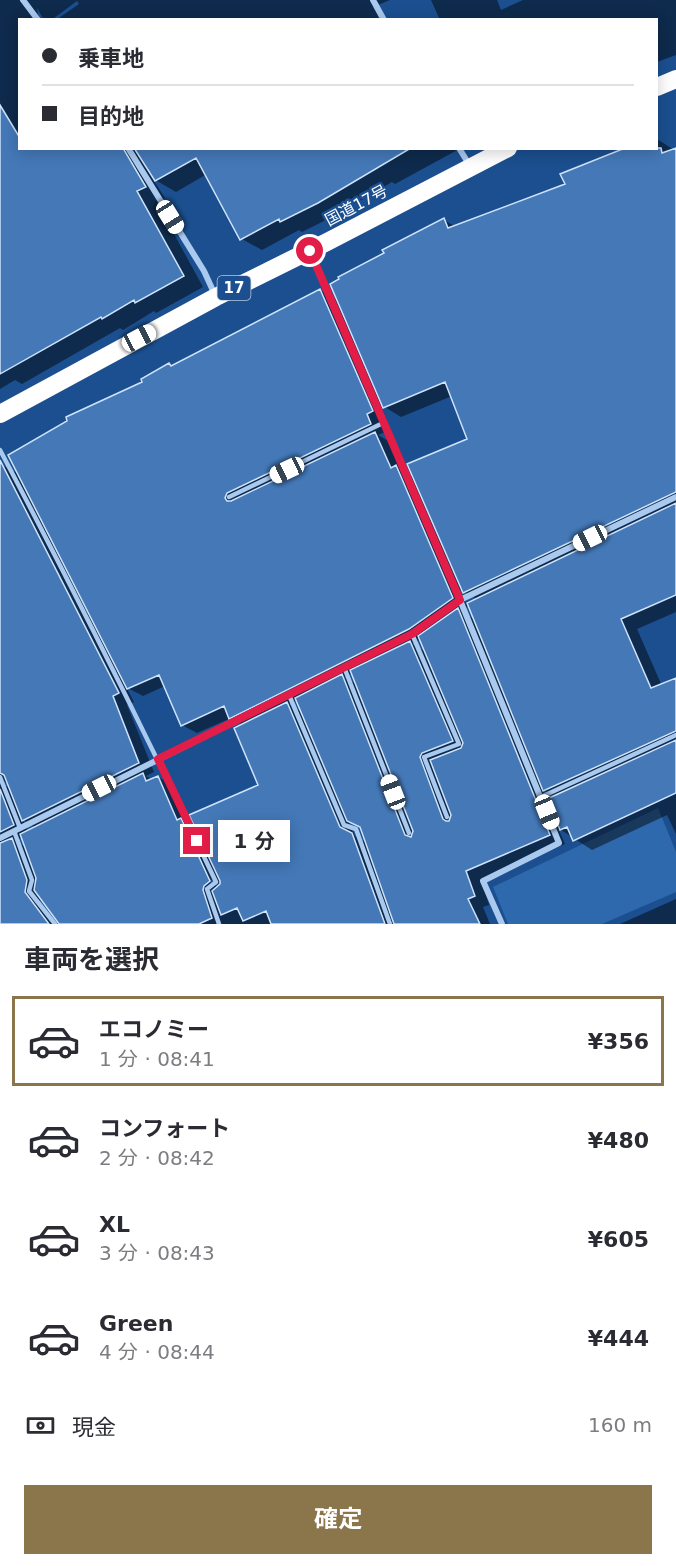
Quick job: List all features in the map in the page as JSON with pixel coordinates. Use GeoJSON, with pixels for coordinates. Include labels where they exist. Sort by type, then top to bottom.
{"type":"FeatureCollection","features":[{"type":"Feature","properties":{"kind":"highway"},"geometry":{"type":"LineString","coordinates":[[658,87],[676,79]]}},
{"type":"Feature","properties":{"kind":"highway","name":"国道17号"},"geometry":{"type":"LineString","coordinates":[[0,414],[216,297],[504,150]]}},
{"type":"Feature","properties":{"kind":"street"},"geometry":{"type":"LineString","coordinates":[[22,0],[36,18]]}},
{"type":"Feature","properties":{"kind":"street"},"geometry":{"type":"LineString","coordinates":[[373,0],[383,18]]}},
{"type":"Feature","properties":{"kind":"street"},"geometry":{"type":"LineString","coordinates":[[129,150],[204,271],[216,297]]}},
{"type":"Feature","properties":{"kind":"street"},"geometry":{"type":"LineString","coordinates":[[460,150],[471,167]]}},
{"type":"Feature","properties":{"kind":"street"},"geometry":{"type":"LineString","coordinates":[[310,251],[460,600],[559,843],[483,881],[502,924]]}},
{"type":"Feature","properties":{"kind":"street"},"geometry":{"type":"LineString","coordinates":[[0,838],[412,634],[460,600],[676,497]]}},
{"type":"Feature","properties":{"kind":"lane"},"geometry":{"type":"LineString","coordinates":[[229,497],[383,423]]}},
{"type":"Feature","properties":{"kind":"lane"},"geometry":{"type":"LineString","coordinates":[[0,450],[76,594],[216,882],[207,889],[219,924]]}},
{"type":"Feature","properties":{"kind":"lane"},"geometry":{"type":"LineString","coordinates":[[412,634],[459,744],[424,757],[447,817]]}},
{"type":"Feature","properties":{"kind":"lane"},"geometry":{"type":"LineString","coordinates":[[344,668],[409,833]]}},
{"type":"Feature","properties":{"kind":"lane"},"geometry":{"type":"LineString","coordinates":[[289,695],[344,825],[356,829],[390,924]]}},
{"type":"Feature","properties":{"kind":"lane"},"geometry":{"type":"LineString","coordinates":[[541,797],[676,735]]}},
{"type":"Feature","properties":{"kind":"lane"},"geometry":{"type":"LineString","coordinates":[[0,777],[32,879],[29,891],[55,924]]}},
{"type":"Feature","properties":{"kind":"shaded area"},"geometry":{"type":"Polygon","coordinates":[[[658,808],[676,852],[676,892],[602,924],[508,924],[493,887],[658,808]]]}},
{"type":"Feature","properties":{"kind":"building"},"geometry":{"type":"Polygon","coordinates":[[[0,105],[18,135],[18,150],[124,150],[146,187],[137,191],[184,276],[135,303],[134,300],[102,319],[101,317],[0,374],[0,105]]]}},
{"type":"Feature","properties":{"kind":"building"},"geometry":{"type":"Polygon","coordinates":[[[661,148],[662,153],[676,148],[676,492],[463,593],[407,464],[467,439],[445,382],[383,408],[330,284],[339,279],[338,277],[384,253],[382,250],[444,218],[448,228],[565,184],[560,174],[620,150],[658,150],[661,148]]]}},
{"type":"Feature","properties":{"kind":"building"},"geometry":{"type":"Polygon","coordinates":[[[135,150],[408,150],[318,203],[280,222],[279,219],[240,240],[196,158],[155,181],[135,150]]]}},
{"type":"Feature","properties":{"kind":"building"},"geometry":{"type":"Polygon","coordinates":[[[320,289],[373,411],[367,414],[371,424],[227,493],[225,498],[231,501],[375,432],[391,468],[396,465],[453,598],[409,629],[229,719],[224,706],[181,726],[159,675],[127,689],[8,455],[67,421],[66,417],[142,382],[141,379],[169,363],[171,366],[320,289]]]}},
{"type":"Feature","properties":{"kind":"building"},"geometry":{"type":"Polygon","coordinates":[[[0,460],[119,693],[113,696],[139,763],[22,821],[4,775],[0,773],[0,460]]]}},
{"type":"Feature","properties":{"kind":"building"},"geometry":{"type":"Polygon","coordinates":[[[676,503],[676,595],[621,619],[651,688],[676,678],[676,731],[543,791],[467,603],[676,503]]]}},
{"type":"Feature","properties":{"kind":"building"},"geometry":{"type":"Polygon","coordinates":[[[458,608],[550,835],[466,871],[475,896],[468,899],[480,924],[394,924],[360,827],[347,821],[295,698],[342,674],[405,835],[411,837],[413,831],[350,670],[410,641],[453,741],[422,753],[420,757],[443,819],[449,821],[451,815],[430,760],[461,748],[463,743],[418,636],[458,608]]]}},
{"type":"Feature","properties":{"kind":"building"},"geometry":{"type":"Polygon","coordinates":[[[287,702],[340,827],[352,833],[385,924],[271,924],[266,911],[243,921],[237,908],[221,915],[212,891],[220,884],[220,881],[189,815],[258,785],[234,728],[287,702]]]}},
{"type":"Feature","properties":{"kind":"building"},"geometry":{"type":"Polygon","coordinates":[[[676,740],[676,793],[573,841],[567,827],[560,830],[547,799],[676,740]]]}},
{"type":"Feature","properties":{"kind":"building"},"geometry":{"type":"Polygon","coordinates":[[[143,773],[146,781],[158,776],[177,820],[181,818],[210,881],[203,890],[212,918],[199,924],[59,924],[34,890],[36,878],[20,834],[143,773]]]}},
{"type":"Feature","properties":{"kind":"building"},"geometry":{"type":"Polygon","coordinates":[[[0,789],[14,825],[0,832],[0,789]]]}},
{"type":"Feature","properties":{"kind":"building"},"geometry":{"type":"Polygon","coordinates":[[[12,838],[27,880],[25,892],[49,924],[0,924],[0,843],[12,838]]]}},
{"type":"Feature","properties":{"kind":"route"},"geometry":{"type":"LineString","coordinates":[[197,841],[158,759],[412,634],[460,600],[310,251]]}}]}
